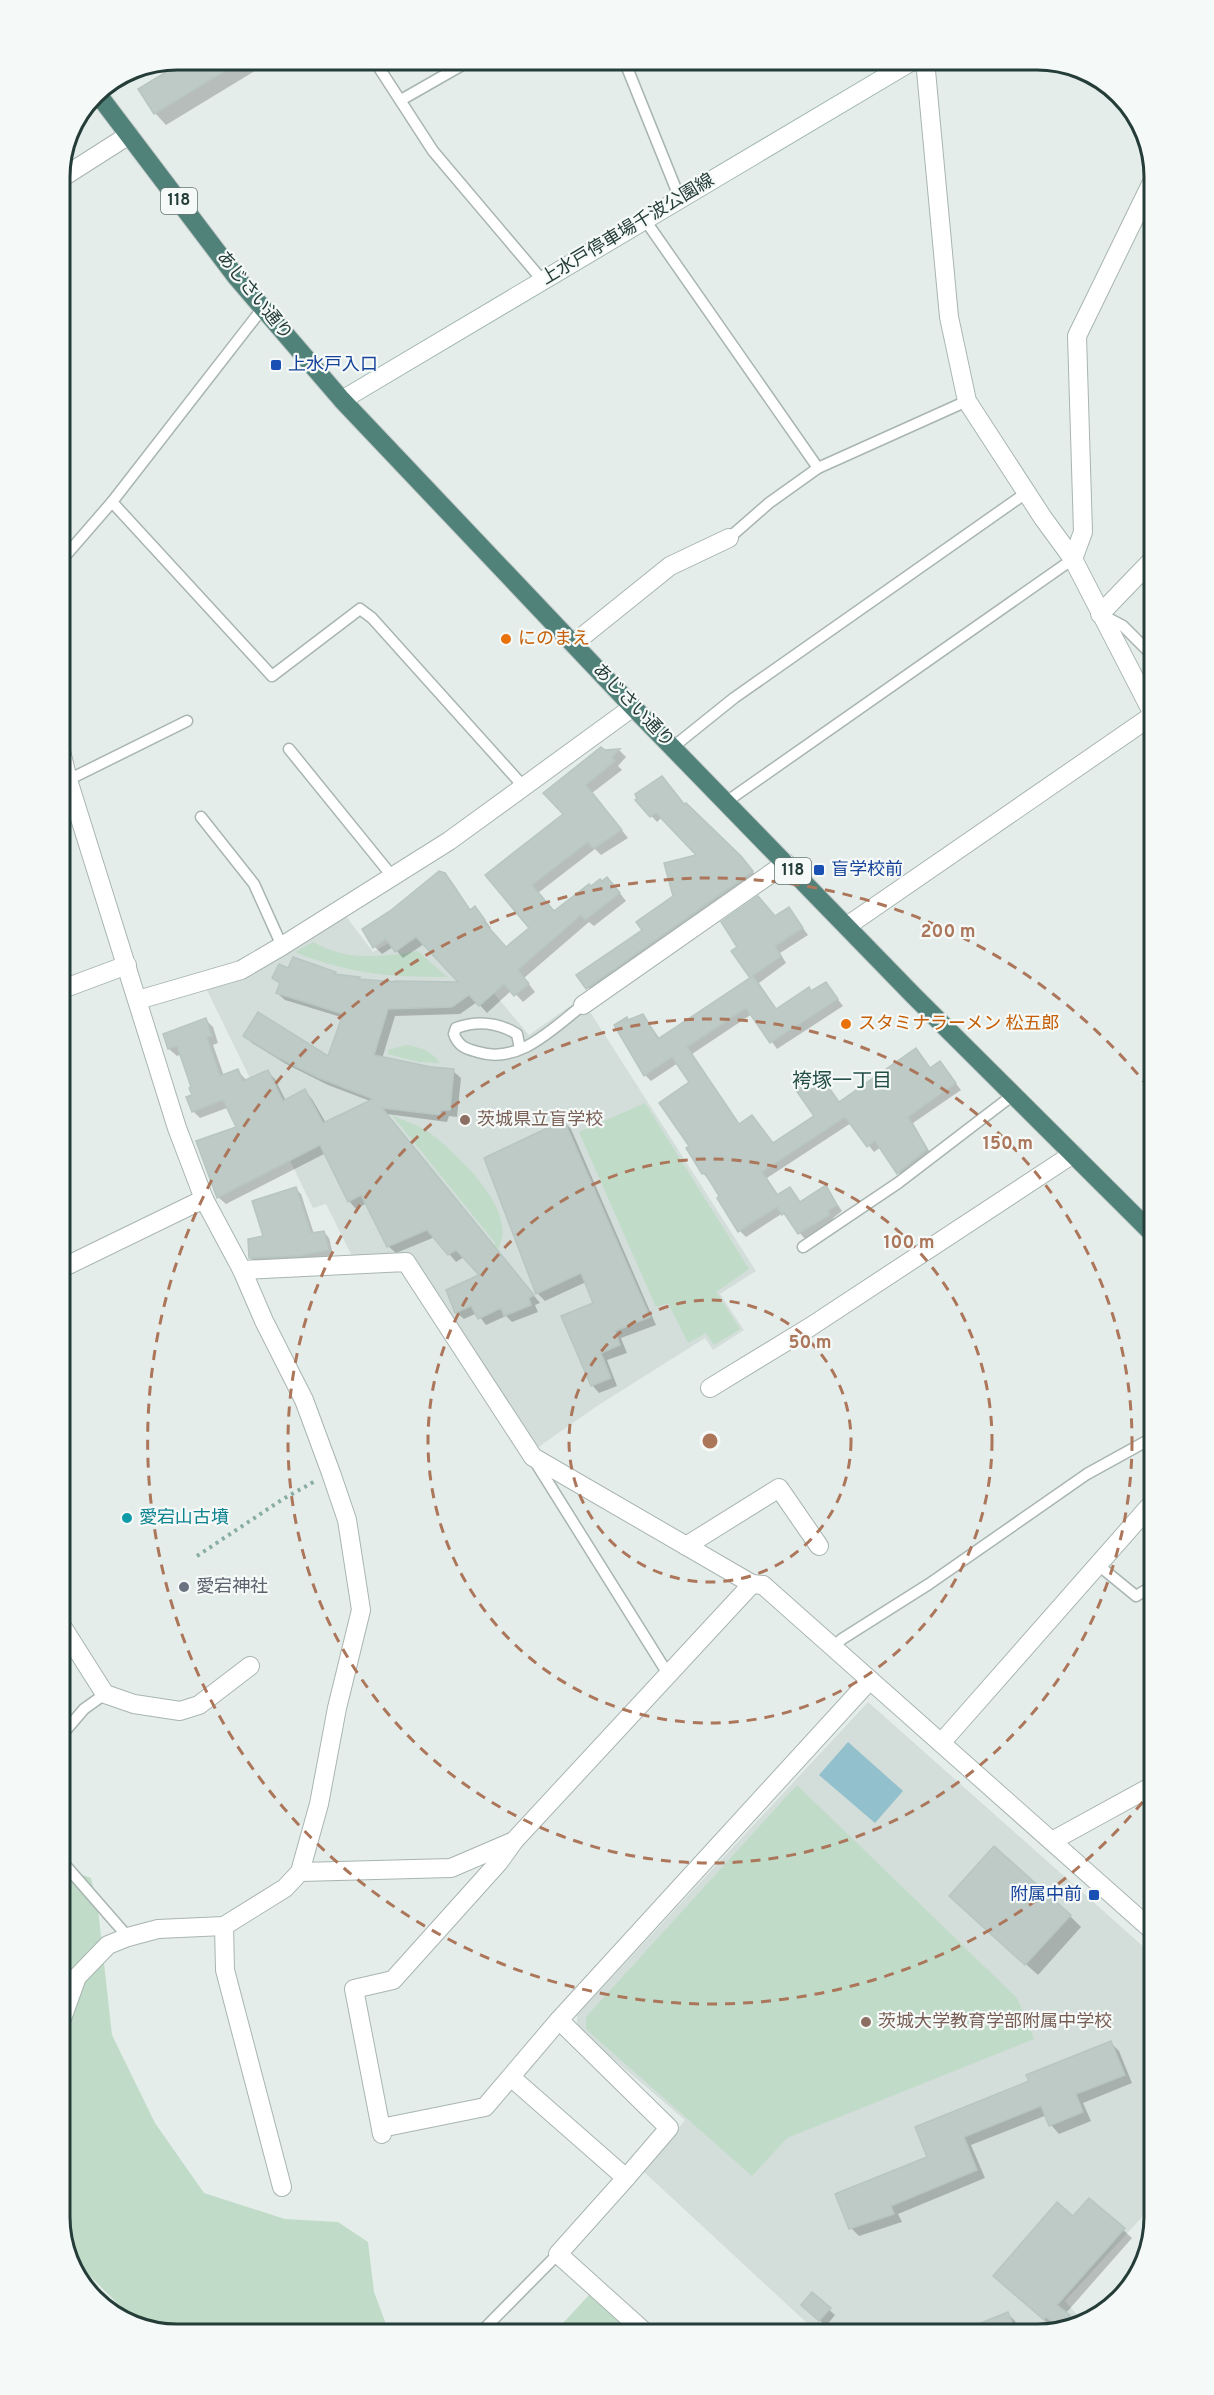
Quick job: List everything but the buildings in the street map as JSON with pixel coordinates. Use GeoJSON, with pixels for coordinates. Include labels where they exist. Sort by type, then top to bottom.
{"type":"FeatureCollection","features":[{"type":"Feature","properties":{"kind":"highway","name":"あじさい通り"},"geometry":{"type":"LineString","coordinates":[[103,101],[262,309],[342,400],[633,707],[1013,1095],[1144,1225]]}},
{"type":"Feature","properties":{"kind":"street","name":"上水戸停車場千波公園線"},"geometry":{"type":"LineString","coordinates":[[342,400],[896,71]]}},
{"type":"Feature","properties":{"kind":"street"},"geometry":{"type":"LineString","coordinates":[[926,71],[949,317],[967,401],[1026,493],[1073,560],[1144,697]]}},
{"type":"Feature","properties":{"kind":"street"},"geometry":{"type":"LineString","coordinates":[[71,172],[129,135]]}},
{"type":"Feature","properties":{"kind":"street"},"geometry":{"type":"LineString","coordinates":[[1073,560],[1083,532],[1077,336],[1144,199]]}},
{"type":"Feature","properties":{"kind":"street"},"geometry":{"type":"LineString","coordinates":[[573,644],[670,566],[729,538]]}},
{"type":"Feature","properties":{"kind":"street"},"geometry":{"type":"LineString","coordinates":[[1100,614],[1144,568]]}},
{"type":"Feature","properties":{"kind":"street"},"geometry":{"type":"LineString","coordinates":[[138,1000],[241,970],[282,946],[449,841],[633,707]]}},
{"type":"Feature","properties":{"kind":"street"},"geometry":{"type":"LineString","coordinates":[[847,926],[1144,723]]}},
{"type":"Feature","properties":{"kind":"street"},"geometry":{"type":"LineString","coordinates":[[70,1996],[77,1977],[108,1945],[158,1929],[224,1926],[285,1888],[300,1872],[319,1804],[337,1708],[361,1610],[347,1520],[331,1473],[304,1400],[264,1321],[242,1270],[204,1199],[177,1128],[71,788]]}},
{"type":"Feature","properties":{"kind":"street"},"geometry":{"type":"LineString","coordinates":[[583,1005],[786,863]]}},
{"type":"Feature","properties":{"kind":"street"},"geometry":{"type":"LineString","coordinates":[[71,986],[127,965]]}},
{"type":"Feature","properties":{"kind":"street"},"geometry":{"type":"LineString","coordinates":[[710,1388],[810,1327],[1072,1154]]}},
{"type":"Feature","properties":{"kind":"street"},"geometry":{"type":"LineString","coordinates":[[70,1264],[204,1199]]}},
{"type":"Feature","properties":{"kind":"street"},"geometry":{"type":"LineString","coordinates":[[242,1270],[406,1262],[533,1457],[757,1585],[833,1647],[1144,1923]]}},
{"type":"Feature","properties":{"kind":"street"},"geometry":{"type":"LineString","coordinates":[[686,1546],[779,1488],[819,1546]]}},
{"type":"Feature","properties":{"kind":"street"},"geometry":{"type":"LineString","coordinates":[[941,1743],[1144,1512]]}},
{"type":"Feature","properties":{"kind":"street"},"geometry":{"type":"LineString","coordinates":[[757,1585],[668,1674],[514,1841],[500,1862],[393,1980],[354,1989],[381,2131],[485,2107],[559,2020],[870,1680]]}},
{"type":"Feature","properties":{"kind":"street"},"geometry":{"type":"LineString","coordinates":[[70,1639],[105,1694],[134,1704],[180,1711],[199,1705],[250,1666]]}},
{"type":"Feature","properties":{"kind":"street"},"geometry":{"type":"LineString","coordinates":[[1052,1841],[1144,1790]]}},
{"type":"Feature","properties":{"kind":"street"},"geometry":{"type":"LineString","coordinates":[[300,1872],[451,1868],[514,1841]]}},
{"type":"Feature","properties":{"kind":"street"},"geometry":{"type":"LineString","coordinates":[[224,1926],[225,1970],[282,2187]]}},
{"type":"Feature","properties":{"kind":"street"},"geometry":{"type":"LineString","coordinates":[[559,2020],[669,2128],[558,2254],[636,2324]]}},
{"type":"Feature","properties":{"kind":"street"},"geometry":{"type":"LineString","coordinates":[[512,2078],[626,2178]]}},
{"type":"Feature","properties":{"kind":"lane"},"geometry":{"type":"LineString","coordinates":[[381,70],[433,151],[543,281]]}},
{"type":"Feature","properties":{"kind":"lane"},"geometry":{"type":"LineString","coordinates":[[401,100],[453,70]]}},
{"type":"Feature","properties":{"kind":"lane"},"geometry":{"type":"LineString","coordinates":[[628,71],[680,199]]}},
{"type":"Feature","properties":{"kind":"lane"},"geometry":{"type":"LineString","coordinates":[[645,220],[818,468]]}},
{"type":"Feature","properties":{"kind":"lane"},"geometry":{"type":"LineString","coordinates":[[71,550],[112,502],[262,309]]}},
{"type":"Feature","properties":{"kind":"lane"},"geometry":{"type":"LineString","coordinates":[[729,538],[769,503],[818,468],[967,401]]}},
{"type":"Feature","properties":{"kind":"lane"},"geometry":{"type":"LineString","coordinates":[[673,747],[734,698],[1026,493]]}},
{"type":"Feature","properties":{"kind":"lane"},"geometry":{"type":"LineString","coordinates":[[112,502],[272,676],[360,609],[372,618],[525,787]]}},
{"type":"Feature","properties":{"kind":"lane"},"geometry":{"type":"LineString","coordinates":[[726,802],[1073,560]]}},
{"type":"Feature","properties":{"kind":"lane"},"geometry":{"type":"LineString","coordinates":[[1100,614],[1123,626],[1144,647]]}},
{"type":"Feature","properties":{"kind":"lane"},"geometry":{"type":"LineString","coordinates":[[71,779],[187,721]]}},
{"type":"Feature","properties":{"kind":"lane"},"geometry":{"type":"LineString","coordinates":[[289,749],[392,876]]}},
{"type":"Feature","properties":{"kind":"lane"},"geometry":{"type":"LineString","coordinates":[[201,817],[254,884],[282,946]]}},
{"type":"Feature","properties":{"kind":"lane"},"geometry":{"type":"LineString","coordinates":[[520,1049],[517,1034],[496,1023],[465,1024],[456,1028],[454,1034],[456,1040],[465,1048],[486,1055],[517,1052],[583,1005]]}},
{"type":"Feature","properties":{"kind":"lane"},"geometry":{"type":"LineString","coordinates":[[803,1247],[898,1183],[1013,1095]]}},
{"type":"Feature","properties":{"kind":"lane"},"geometry":{"type":"LineString","coordinates":[[833,1647],[929,1584],[1087,1474],[1144,1443]]}},
{"type":"Feature","properties":{"kind":"lane"},"geometry":{"type":"LineString","coordinates":[[533,1457],[668,1674]]}},
{"type":"Feature","properties":{"kind":"lane"},"geometry":{"type":"LineString","coordinates":[[1097,1564],[1136,1596],[1144,1591]]}},
{"type":"Feature","properties":{"kind":"lane"},"geometry":{"type":"LineString","coordinates":[[70,1725],[84,1709],[105,1694]]}},
{"type":"Feature","properties":{"kind":"lane"},"geometry":{"type":"LineString","coordinates":[[70,1871],[128,1937]]}},
{"type":"Feature","properties":{"kind":"lane"},"geometry":{"type":"LineString","coordinates":[[489,2324],[558,2254]]}},
{"type":"Feature","properties":{"kind":"path"},"geometry":{"type":"LineString","coordinates":[[198,1556],[283,1498],[331,1473]]}},
{"type":"Feature","properties":{"kind":"shaded area","name":"茨城県立盲学校"},"geometry":{"type":"Polygon","coordinates":[[[345,915],[373,952],[431,919],[529,1035],[580,999],[756,1271],[720,1294],[744,1330],[713,1350],[705,1338],[597,1406],[537,1448],[517,1426],[411,1255],[352,1256],[326,1204],[313,1208],[206,988],[345,915]]]}},
{"type":"Feature","properties":{"kind":"shaded area","name":"茨城大学教育学部附属中学校"},"geometry":{"type":"Polygon","coordinates":[[[868,1702],[1144,1947],[1144,2215],[1065,2301],[1078,2316],[1071,2319],[1050,2324],[808,2324],[644,2172],[685,2120],[577,2028],[577,2015],[868,1702]]]}},
{"type":"Feature","properties":{"kind":"green space"},"geometry":{"type":"Polygon","coordinates":[[[313,942],[340,953],[352,955],[377,956],[418,951],[447,977],[370,973],[333,965],[295,952],[313,942]]]}},
{"type":"Feature","properties":{"kind":"green space"},"geometry":{"type":"Polygon","coordinates":[[[406,1045],[425,1050],[440,1063],[419,1062],[388,1054],[388,1050],[406,1045]]]}},
{"type":"Feature","properties":{"kind":"green space"},"geometry":{"type":"Polygon","coordinates":[[[645,1103],[749,1269],[716,1292],[740,1329],[714,1345],[706,1333],[688,1343],[668,1303],[656,1307],[579,1132],[645,1103]]]}},
{"type":"Feature","properties":{"kind":"green space"},"geometry":{"type":"Polygon","coordinates":[[[392,1115],[430,1133],[460,1160],[490,1196],[500,1216],[502,1234],[496,1251],[478,1265],[496,1244],[392,1115]]]}},
{"type":"Feature","properties":{"kind":"green space"},"geometry":{"type":"Polygon","coordinates":[[[797,1785],[1017,1998],[1034,2039],[787,2138],[752,2176],[586,2029],[586,2017],[797,1785]]]}},
{"type":"Feature","properties":{"kind":"green space"},"geometry":{"type":"Polygon","coordinates":[[[70,1871],[91,1878],[98,1909],[112,2035],[155,2123],[204,2193],[285,2219],[338,2222],[368,2242],[374,2292],[386,2324],[171,2324],[143,2319],[123,2309],[86,2272],[76,2252],[71,2231],[70,1871]]]}},
{"type":"Feature","properties":{"kind":"green space"},"geometry":{"type":"Polygon","coordinates":[[[589,2295],[622,2324],[562,2324],[589,2295]]]}},
{"type":"Feature","properties":{"kind":"water"},"geometry":{"type":"Polygon","coordinates":[[[848,1742],[903,1791],[875,1823],[819,1775],[848,1742]]]}},
{"type":"Feature","properties":{"kind":"place","name":"上水戸入口"},"geometry":{"type":"Point","coordinates":[276,365]}},
{"type":"Feature","properties":{"kind":"place","name":"にのまえ"},"geometry":{"type":"Point","coordinates":[506,639]}},
{"type":"Feature","properties":{"kind":"place","name":"盲学校前"},"geometry":{"type":"Point","coordinates":[819,870]}},
{"type":"Feature","properties":{"kind":"place","name":"スタミナラーメン 松五郎"},"geometry":{"type":"Point","coordinates":[846,1024]}},
{"type":"Feature","properties":{"kind":"place","name":"茨城県立盲学校"},"geometry":{"type":"Point","coordinates":[465,1120]}},
{"type":"Feature","properties":{"kind":"place","name":"愛宕山古墳"},"geometry":{"type":"Point","coordinates":[127,1518]}},
{"type":"Feature","properties":{"kind":"place","name":"愛宕神社"},"geometry":{"type":"Point","coordinates":[184,1587]}},
{"type":"Feature","properties":{"kind":"place","name":"附属中前"},"geometry":{"type":"Point","coordinates":[1094,1895]}},
{"type":"Feature","properties":{"kind":"place","name":"茨城大学教育学部附属中学校"},"geometry":{"type":"Point","coordinates":[866,2022]}},
{"type":"Feature","properties":{"kind":"district","name":"袴塚一丁目"},"geometry":{"type":"Point","coordinates":[842,1082]}}]}
